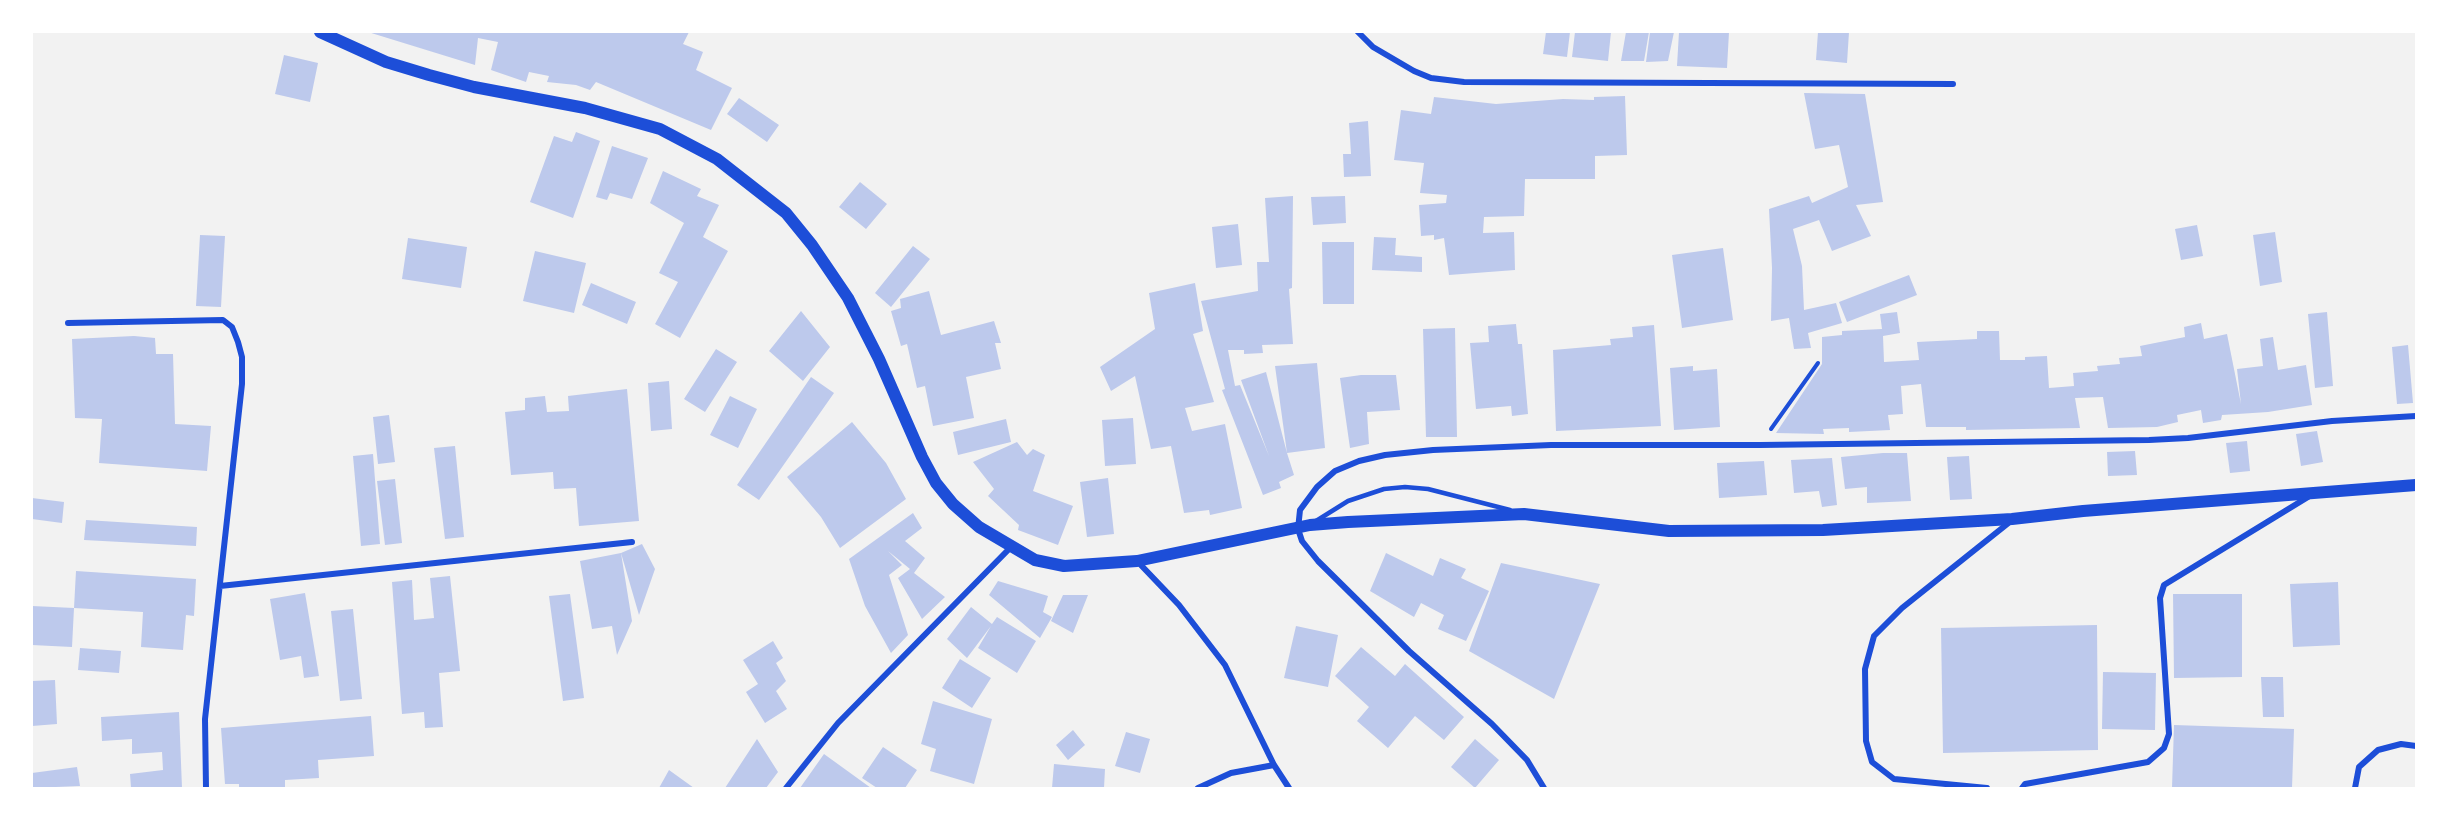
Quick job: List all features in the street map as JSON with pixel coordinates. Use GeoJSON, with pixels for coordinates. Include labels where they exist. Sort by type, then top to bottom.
{"type":"FeatureCollection","features":[{"type":"Feature","properties":{"kind":"main road"},"geometry":{"type":"LineString","coordinates":[[320,32],[386,62],[429,75],[474,87],[585,108],[660,129],[717,159],[786,213],[812,245],[848,298],[936,483],[953,504],[979,527],[1010,548],[1035,560],[1064,566],[1137,561],[1304,527],[1524,514],[1669,531],[1823,530],[2012,519],[2083,511],[2416,485]]}},
{"type":"Feature","properties":{"kind":"street"},"geometry":{"type":"LineString","coordinates":[[1358,32],[1373,47],[1414,71],[1431,78],[1464,82],[1953,84]]}},
{"type":"Feature","properties":{"kind":"street"},"geometry":{"type":"LineString","coordinates":[[68,323],[223,320],[232,327],[242,357],[242,384],[205,719],[206,789]]}},
{"type":"Feature","properties":{"kind":"street"},"geometry":{"type":"LineString","coordinates":[[1544,789],[1527,760],[1492,724],[1409,651],[1318,561],[1302,541],[1304,527],[1300,510],[1317,487],[1335,471],[1359,461],[1385,455],[1432,450],[1551,445],[2149,440],[2188,438],[2332,421],[2416,416]]}},
{"type":"Feature","properties":{"kind":"street"},"geometry":{"type":"LineString","coordinates":[[2022,789],[2025,784],[2148,762],[2164,748],[2169,734],[2160,598],[2164,585],[2316,492]]}},
{"type":"Feature","properties":{"kind":"street"},"geometry":{"type":"LineString","coordinates":[[1987,789],[1894,779],[1872,762],[1866,741],[1865,669],[1874,636],[1895,615],[2012,519]]}},
{"type":"Feature","properties":{"kind":"street"},"geometry":{"type":"LineString","coordinates":[[220,586],[632,542]]}},
{"type":"Feature","properties":{"kind":"street"},"geometry":{"type":"LineString","coordinates":[[786,789],[838,723],[1010,548]]}},
{"type":"Feature","properties":{"kind":"street"},"geometry":{"type":"LineString","coordinates":[[1137,561],[1179,605],[1225,665],[1288,789]]}},
{"type":"Feature","properties":{"kind":"street"},"geometry":{"type":"LineString","coordinates":[[2355,789],[2359,768],[2378,750],[2401,744],[2416,746]]}},
{"type":"Feature","properties":{"kind":"street"},"geometry":{"type":"LineString","coordinates":[[1198,789],[1231,773],[1274,765]]}},
{"type":"Feature","properties":{"kind":"lane"},"geometry":{"type":"LineString","coordinates":[[1304,527],[1348,501],[1384,489],[1405,487],[1428,489],[1524,514]]}},
{"type":"Feature","properties":{"kind":"path"},"geometry":{"type":"LineString","coordinates":[[1760,445],[1818,363]]}},
{"type":"Feature","properties":{"kind":"building"},"geometry":{"type":"Polygon","coordinates":[[[368,32],[689,32],[683,44],[703,52],[696,70],[732,88],[711,130],[596,82],[590,90],[576,85],[547,82],[549,76],[529,72],[526,82],[491,70],[498,42],[478,38],[475,65],[368,32]]]}},
{"type":"Feature","properties":{"kind":"building"},"geometry":{"type":"Polygon","coordinates":[[[1546,32],[1570,32],[1567,57],[1543,54],[1546,32]]]}},
{"type":"Feature","properties":{"kind":"building"},"geometry":{"type":"Polygon","coordinates":[[[1575,32],[1611,32],[1608,61],[1572,57],[1575,32]]]}},
{"type":"Feature","properties":{"kind":"building"},"geometry":{"type":"Polygon","coordinates":[[[1626,32],[1649,32],[1644,61],[1621,61],[1626,32]]]}},
{"type":"Feature","properties":{"kind":"building"},"geometry":{"type":"Polygon","coordinates":[[[1650,32],[1674,32],[1668,61],[1646,62],[1650,32]]]}},
{"type":"Feature","properties":{"kind":"building"},"geometry":{"type":"Polygon","coordinates":[[[1679,32],[1729,32],[1727,68],[1677,66],[1679,32]]]}},
{"type":"Feature","properties":{"kind":"building"},"geometry":{"type":"Polygon","coordinates":[[[1818,32],[1849,32],[1847,63],[1816,60],[1818,32]]]}},
{"type":"Feature","properties":{"kind":"building"},"geometry":{"type":"Polygon","coordinates":[[[284,55],[318,63],[310,102],[275,94],[284,55]]]}},
{"type":"Feature","properties":{"kind":"building"},"geometry":{"type":"Polygon","coordinates":[[[1804,93],[1865,94],[1883,202],[1856,205],[1871,236],[1832,251],[1819,220],[1793,229],[1802,266],[1804,310],[1836,303],[1842,323],[1808,333],[1811,348],[1794,349],[1789,318],[1771,321],[1772,268],[1769,209],[1809,196],[1812,203],[1848,187],[1839,145],[1815,149],[1804,93]]]}},
{"type":"Feature","properties":{"kind":"building"},"geometry":{"type":"Polygon","coordinates":[[[1625,96],[1627,155],[1595,156],[1595,179],[1525,179],[1524,216],[1484,217],[1483,233],[1514,232],[1515,270],[1449,275],[1444,238],[1434,240],[1434,235],[1421,236],[1419,205],[1446,203],[1447,195],[1420,193],[1424,163],[1394,160],[1401,110],[1431,114],[1434,97],[1496,104],[1563,99],[1594,100],[1594,97],[1625,96]]]}},
{"type":"Feature","properties":{"kind":"building"},"geometry":{"type":"Polygon","coordinates":[[[739,98],[779,125],[767,142],[727,114],[739,98]]]}},
{"type":"Feature","properties":{"kind":"building"},"geometry":{"type":"Polygon","coordinates":[[[1368,121],[1371,176],[1344,177],[1343,154],[1351,154],[1349,123],[1368,121]]]}},
{"type":"Feature","properties":{"kind":"building"},"geometry":{"type":"Polygon","coordinates":[[[576,132],[600,141],[573,218],[530,202],[554,136],[572,142],[576,132]]]}},
{"type":"Feature","properties":{"kind":"building"},"geometry":{"type":"Polygon","coordinates":[[[612,146],[648,158],[632,199],[610,193],[607,200],[596,197],[612,146]]]}},
{"type":"Feature","properties":{"kind":"building"},"geometry":{"type":"Polygon","coordinates":[[[663,171],[701,189],[697,196],[719,205],[703,237],[728,251],[680,338],[655,324],[678,282],[659,273],[684,223],[650,203],[663,171]]]}},
{"type":"Feature","properties":{"kind":"building"},"geometry":{"type":"Polygon","coordinates":[[[860,182],[887,204],[866,229],[839,207],[860,182]]]}},
{"type":"Feature","properties":{"kind":"building"},"geometry":{"type":"Polygon","coordinates":[[[1293,196],[1292,288],[1289,289],[1293,344],[1262,345],[1263,353],[1244,354],[1244,350],[1228,350],[1235,386],[1240,385],[1269,456],[1241,380],[1266,372],[1294,475],[1279,482],[1281,488],[1263,495],[1222,390],[1225,389],[1201,301],[1258,291],[1257,262],[1269,262],[1265,198],[1293,196]]]}},
{"type":"Feature","properties":{"kind":"building"},"geometry":{"type":"Polygon","coordinates":[[[1345,196],[1346,223],[1313,225],[1311,197],[1345,196]]]}},
{"type":"Feature","properties":{"kind":"building"},"geometry":{"type":"Polygon","coordinates":[[[1238,224],[1242,265],[1216,268],[1212,227],[1238,224]]]}},
{"type":"Feature","properties":{"kind":"building"},"geometry":{"type":"Polygon","coordinates":[[[2197,225],[2203,256],[2181,260],[2175,229],[2197,225]]]}},
{"type":"Feature","properties":{"kind":"building"},"geometry":{"type":"Polygon","coordinates":[[[2275,232],[2282,282],[2260,286],[2253,235],[2275,232]]]}},
{"type":"Feature","properties":{"kind":"building"},"geometry":{"type":"Polygon","coordinates":[[[200,235],[225,236],[221,307],[196,306],[200,235]]]}},
{"type":"Feature","properties":{"kind":"building"},"geometry":{"type":"Polygon","coordinates":[[[1374,237],[1396,238],[1395,255],[1422,257],[1422,272],[1372,270],[1374,237]]]}},
{"type":"Feature","properties":{"kind":"building"},"geometry":{"type":"Polygon","coordinates":[[[408,238],[467,247],[461,288],[402,279],[408,238]]]}},
{"type":"Feature","properties":{"kind":"building"},"geometry":{"type":"Polygon","coordinates":[[[1322,242],[1354,242],[1354,304],[1323,304],[1322,242]]]}},
{"type":"Feature","properties":{"kind":"building"},"geometry":{"type":"Polygon","coordinates":[[[913,246],[930,259],[891,307],[875,293],[913,246]]]}},
{"type":"Feature","properties":{"kind":"building"},"geometry":{"type":"Polygon","coordinates":[[[1723,248],[1733,320],[1682,328],[1672,255],[1723,248]]]}},
{"type":"Feature","properties":{"kind":"building"},"geometry":{"type":"Polygon","coordinates":[[[535,251],[586,263],[574,313],[523,301],[535,251]]]}},
{"type":"Feature","properties":{"kind":"building"},"geometry":{"type":"Polygon","coordinates":[[[1909,275],[1917,295],[1847,322],[1839,302],[1909,275]]]}},
{"type":"Feature","properties":{"kind":"building"},"geometry":{"type":"Polygon","coordinates":[[[591,283],[636,302],[627,324],[582,305],[591,283]]]}},
{"type":"Feature","properties":{"kind":"building"},"geometry":{"type":"Polygon","coordinates":[[[1195,283],[1203,331],[1193,334],[1214,402],[1185,408],[1192,431],[1225,424],[1242,508],[1210,515],[1209,510],[1184,513],[1171,446],[1151,449],[1135,376],[1111,391],[1100,367],[1155,329],[1149,293],[1195,283]]]}},
{"type":"Feature","properties":{"kind":"building"},"geometry":{"type":"Polygon","coordinates":[[[929,291],[941,335],[994,321],[1001,343],[995,343],[1001,369],[966,377],[974,418],[933,426],[925,386],[917,388],[907,344],[901,346],[891,311],[901,308],[900,299],[929,291]]]}},
{"type":"Feature","properties":{"kind":"building"},"geometry":{"type":"Polygon","coordinates":[[[801,311],[830,347],[803,381],[769,351],[801,311]]]}},
{"type":"Feature","properties":{"kind":"building"},"geometry":{"type":"Polygon","coordinates":[[[1897,312],[1900,333],[1883,336],[1884,362],[1919,360],[1917,342],[1977,339],[1977,331],[1999,331],[2000,360],[2025,360],[2025,357],[2047,356],[2049,388],[2074,386],[2073,373],[2098,371],[2097,366],[2120,364],[2119,358],[2142,356],[2140,346],[2185,337],[2184,327],[2201,323],[2204,339],[2227,334],[2241,404],[2237,369],[2263,366],[2260,339],[2273,337],[2278,370],[2306,365],[2312,405],[2268,412],[2222,415],[2221,420],[2203,423],[2201,410],[2177,415],[2178,422],[2157,427],[2108,428],[2103,397],[2075,398],[2080,428],[1966,430],[1966,427],[1926,427],[1921,384],[1901,386],[1903,414],[1888,415],[1890,430],[1849,432],[1849,428],[1823,429],[1824,434],[1776,433],[1822,364],[1822,337],[1842,335],[1842,331],[1882,329],[1880,314],[1897,312]]]}},
{"type":"Feature","properties":{"kind":"building"},"geometry":{"type":"Polygon","coordinates":[[[2327,312],[2333,386],[2315,388],[2308,314],[2327,312]]]}},
{"type":"Feature","properties":{"kind":"building"},"geometry":{"type":"Polygon","coordinates":[[[1516,324],[1518,344],[1522,344],[1528,414],[1512,416],[1511,406],[1476,409],[1470,343],[1489,342],[1488,326],[1516,324]]]}},
{"type":"Feature","properties":{"kind":"building"},"geometry":{"type":"Polygon","coordinates":[[[1654,325],[1661,426],[1556,431],[1553,350],[1611,345],[1610,339],[1633,337],[1632,327],[1654,325]]]}},
{"type":"Feature","properties":{"kind":"building"},"geometry":{"type":"Polygon","coordinates":[[[1455,328],[1457,437],[1426,437],[1423,329],[1455,328]]]}},
{"type":"Feature","properties":{"kind":"building"},"geometry":{"type":"Polygon","coordinates":[[[134,336],[155,338],[156,354],[173,354],[175,424],[211,426],[207,471],[99,463],[102,419],[75,418],[72,339],[134,336]]]}},
{"type":"Feature","properties":{"kind":"building"},"geometry":{"type":"Polygon","coordinates":[[[2408,345],[2413,403],[2397,404],[2392,347],[2408,345]]]}},
{"type":"Feature","properties":{"kind":"building"},"geometry":{"type":"Polygon","coordinates":[[[716,349],[737,362],[705,412],[684,399],[716,349]]]}},
{"type":"Feature","properties":{"kind":"building"},"geometry":{"type":"Polygon","coordinates":[[[1317,363],[1325,448],[1287,453],[1275,366],[1317,363]]]}},
{"type":"Feature","properties":{"kind":"building"},"geometry":{"type":"Polygon","coordinates":[[[1693,366],[1693,371],[1717,369],[1720,427],[1674,430],[1670,368],[1693,366]]]}},
{"type":"Feature","properties":{"kind":"building"},"geometry":{"type":"Polygon","coordinates":[[[1361,375],[1396,375],[1400,410],[1367,412],[1369,444],[1350,448],[1340,378],[1361,375]]]}},
{"type":"Feature","properties":{"kind":"building"},"geometry":{"type":"Polygon","coordinates":[[[811,377],[834,393],[759,500],[737,485],[811,377]]]}},
{"type":"Feature","properties":{"kind":"building"},"geometry":{"type":"Polygon","coordinates":[[[669,381],[672,429],[651,431],[648,383],[669,381]]]}},
{"type":"Feature","properties":{"kind":"building"},"geometry":{"type":"Polygon","coordinates":[[[627,389],[639,521],[579,526],[576,488],[554,489],[553,472],[511,475],[505,412],[525,410],[525,398],[545,396],[547,412],[569,411],[568,396],[627,389]]]}},
{"type":"Feature","properties":{"kind":"building"},"geometry":{"type":"Polygon","coordinates":[[[730,396],[757,409],[738,448],[710,435],[730,396]]]}},
{"type":"Feature","properties":{"kind":"building"},"geometry":{"type":"Polygon","coordinates":[[[389,415],[395,462],[378,464],[373,417],[389,415]]]}},
{"type":"Feature","properties":{"kind":"building"},"geometry":{"type":"Polygon","coordinates":[[[1133,418],[1136,464],[1105,466],[1102,420],[1133,418]]]}},
{"type":"Feature","properties":{"kind":"building"},"geometry":{"type":"Polygon","coordinates":[[[1006,419],[1011,442],[958,455],[953,432],[1006,419]]]}},
{"type":"Feature","properties":{"kind":"building"},"geometry":{"type":"Polygon","coordinates":[[[852,422],[886,463],[906,499],[840,548],[821,517],[787,477],[852,422]]]}},
{"type":"Feature","properties":{"kind":"building"},"geometry":{"type":"Polygon","coordinates":[[[2317,431],[2323,462],[2301,466],[2296,434],[2317,431]]]}},
{"type":"Feature","properties":{"kind":"building"},"geometry":{"type":"Polygon","coordinates":[[[2247,441],[2250,471],[2230,473],[2226,443],[2247,441]]]}},
{"type":"Feature","properties":{"kind":"building"},"geometry":{"type":"Polygon","coordinates":[[[1017,442],[1027,455],[1033,449],[1045,455],[1033,491],[1073,506],[1058,545],[1018,530],[1019,525],[988,496],[994,489],[973,462],[1017,442]]]}},
{"type":"Feature","properties":{"kind":"building"},"geometry":{"type":"Polygon","coordinates":[[[455,446],[464,537],[445,539],[434,448],[455,446]]]}},
{"type":"Feature","properties":{"kind":"building"},"geometry":{"type":"Polygon","coordinates":[[[2135,451],[2137,475],[2108,476],[2107,452],[2135,451]]]}},
{"type":"Feature","properties":{"kind":"building"},"geometry":{"type":"Polygon","coordinates":[[[1907,453],[1911,501],[1867,503],[1867,487],[1845,489],[1841,457],[1907,453]]]}},
{"type":"Feature","properties":{"kind":"building"},"geometry":{"type":"Polygon","coordinates":[[[373,454],[380,544],[361,546],[353,456],[373,454]]]}},
{"type":"Feature","properties":{"kind":"building"},"geometry":{"type":"Polygon","coordinates":[[[1969,456],[1972,499],[1950,500],[1947,457],[1969,456]]]}},
{"type":"Feature","properties":{"kind":"building"},"geometry":{"type":"Polygon","coordinates":[[[1832,458],[1837,505],[1822,507],[1819,491],[1794,493],[1791,460],[1832,458]]]}},
{"type":"Feature","properties":{"kind":"building"},"geometry":{"type":"Polygon","coordinates":[[[1764,461],[1767,495],[1719,498],[1717,463],[1764,461]]]}},
{"type":"Feature","properties":{"kind":"building"},"geometry":{"type":"Polygon","coordinates":[[[1108,478],[1114,534],[1087,537],[1080,482],[1108,478]]]}},
{"type":"Feature","properties":{"kind":"building"},"geometry":{"type":"Polygon","coordinates":[[[395,479],[402,543],[385,545],[377,481],[395,479]]]}},
{"type":"Feature","properties":{"kind":"building"},"geometry":{"type":"Polygon","coordinates":[[[32,498],[64,502],[62,523],[32,519],[32,498]]]}},
{"type":"Feature","properties":{"kind":"building"},"geometry":{"type":"Polygon","coordinates":[[[913,513],[922,528],[905,541],[925,558],[914,573],[945,597],[922,619],[898,578],[910,569],[888,551],[902,565],[889,575],[908,635],[891,653],[865,606],[849,559],[913,513]]]}},
{"type":"Feature","properties":{"kind":"building"},"geometry":{"type":"Polygon","coordinates":[[[86,520],[197,527],[196,546],[84,540],[86,520]]]}},
{"type":"Feature","properties":{"kind":"building"},"geometry":{"type":"Polygon","coordinates":[[[642,544],[655,569],[639,615],[621,553],[642,544]]]}},
{"type":"Feature","properties":{"kind":"building"},"geometry":{"type":"Polygon","coordinates":[[[621,553],[632,621],[617,655],[612,626],[592,629],[580,561],[621,553]]]}},
{"type":"Feature","properties":{"kind":"building"},"geometry":{"type":"Polygon","coordinates":[[[1386,553],[1433,576],[1440,558],[1466,569],[1461,578],[1489,591],[1466,641],[1438,629],[1444,615],[1421,603],[1414,617],[1370,591],[1386,553]]]}},
{"type":"Feature","properties":{"kind":"building"},"geometry":{"type":"Polygon","coordinates":[[[1501,563],[1600,584],[1554,699],[1469,651],[1501,563]]]}},
{"type":"Feature","properties":{"kind":"building"},"geometry":{"type":"Polygon","coordinates":[[[76,571],[196,579],[194,616],[186,615],[183,650],[141,647],[143,612],[74,608],[76,571]]]}},
{"type":"Feature","properties":{"kind":"building"},"geometry":{"type":"Polygon","coordinates":[[[450,576],[460,671],[439,673],[443,727],[425,728],[424,712],[402,714],[392,582],[412,580],[414,620],[434,618],[430,578],[450,576]]]}},
{"type":"Feature","properties":{"kind":"building"},"geometry":{"type":"Polygon","coordinates":[[[998,581],[1048,596],[1043,612],[1052,617],[1040,638],[989,595],[998,581]]]}},
{"type":"Feature","properties":{"kind":"building"},"geometry":{"type":"Polygon","coordinates":[[[2338,582],[2340,645],[2293,647],[2290,584],[2338,582]]]}},
{"type":"Feature","properties":{"kind":"building"},"geometry":{"type":"Polygon","coordinates":[[[305,593],[319,676],[304,678],[301,656],[280,660],[270,599],[305,593]]]}},
{"type":"Feature","properties":{"kind":"building"},"geometry":{"type":"Polygon","coordinates":[[[570,594],[584,698],[563,701],[549,596],[570,594]]]}},
{"type":"Feature","properties":{"kind":"building"},"geometry":{"type":"Polygon","coordinates":[[[2173,594],[2242,594],[2242,677],[2174,678],[2173,594]]]}},
{"type":"Feature","properties":{"kind":"building"},"geometry":{"type":"Polygon","coordinates":[[[1063,595],[1088,595],[1073,633],[1051,621],[1063,595]]]}},
{"type":"Feature","properties":{"kind":"building"},"geometry":{"type":"Polygon","coordinates":[[[32,606],[74,608],[72,647],[32,645],[32,606]]]}},
{"type":"Feature","properties":{"kind":"building"},"geometry":{"type":"Polygon","coordinates":[[[971,607],[992,624],[997,617],[1036,641],[1017,673],[978,648],[991,626],[967,658],[947,639],[971,607]]]}},
{"type":"Feature","properties":{"kind":"building"},"geometry":{"type":"Polygon","coordinates":[[[353,609],[362,699],[340,701],[331,611],[353,609]]]}},
{"type":"Feature","properties":{"kind":"building"},"geometry":{"type":"Polygon","coordinates":[[[2097,625],[2098,750],[1943,753],[1941,628],[2097,625]]]}},
{"type":"Feature","properties":{"kind":"building"},"geometry":{"type":"Polygon","coordinates":[[[1296,626],[1338,635],[1328,687],[1284,678],[1296,626]]]}},
{"type":"Feature","properties":{"kind":"building"},"geometry":{"type":"Polygon","coordinates":[[[773,641],[783,658],[776,663],[786,681],[776,691],[787,709],[765,723],[746,692],[758,684],[743,660],[773,641]]]}},
{"type":"Feature","properties":{"kind":"building"},"geometry":{"type":"Polygon","coordinates":[[[1361,647],[1395,676],[1405,664],[1464,717],[1444,740],[1415,716],[1388,748],[1357,721],[1369,707],[1335,676],[1361,647]]]}},
{"type":"Feature","properties":{"kind":"building"},"geometry":{"type":"Polygon","coordinates":[[[80,648],[121,651],[119,673],[78,670],[80,648]]]}},
{"type":"Feature","properties":{"kind":"building"},"geometry":{"type":"Polygon","coordinates":[[[960,659],[991,678],[972,708],[942,688],[960,659]]]}},
{"type":"Feature","properties":{"kind":"building"},"geometry":{"type":"Polygon","coordinates":[[[2103,672],[2156,673],[2155,730],[2102,729],[2103,672]]]}},
{"type":"Feature","properties":{"kind":"building"},"geometry":{"type":"Polygon","coordinates":[[[2261,677],[2283,677],[2284,717],[2263,717],[2261,677]]]}},
{"type":"Feature","properties":{"kind":"building"},"geometry":{"type":"Polygon","coordinates":[[[55,680],[57,724],[32,726],[32,681],[55,680]]]}},
{"type":"Feature","properties":{"kind":"building"},"geometry":{"type":"Polygon","coordinates":[[[933,701],[992,719],[974,784],[930,771],[936,749],[921,744],[933,701]]]}},
{"type":"Feature","properties":{"kind":"building"},"geometry":{"type":"Polygon","coordinates":[[[179,712],[182,788],[131,788],[130,774],[163,770],[162,752],[132,754],[132,739],[102,741],[101,717],[179,712]]]}},
{"type":"Feature","properties":{"kind":"building"},"geometry":{"type":"Polygon","coordinates":[[[371,716],[374,756],[318,760],[319,778],[285,780],[285,788],[239,788],[239,784],[225,784],[221,728],[371,716]]]}},
{"type":"Feature","properties":{"kind":"building"},"geometry":{"type":"Polygon","coordinates":[[[2174,725],[2294,729],[2292,788],[2172,788],[2174,725]]]}},
{"type":"Feature","properties":{"kind":"building"},"geometry":{"type":"Polygon","coordinates":[[[1073,730],[1085,745],[1068,760],[1056,745],[1073,730]]]}},
{"type":"Feature","properties":{"kind":"building"},"geometry":{"type":"Polygon","coordinates":[[[1126,732],[1150,739],[1140,773],[1115,766],[1126,732]]]}},
{"type":"Feature","properties":{"kind":"building"},"geometry":{"type":"Polygon","coordinates":[[[757,739],[778,772],[766,788],[725,788],[757,739]]]}},
{"type":"Feature","properties":{"kind":"building"},"geometry":{"type":"Polygon","coordinates":[[[1475,739],[1499,760],[1475,788],[1451,767],[1475,739]]]}},
{"type":"Feature","properties":{"kind":"building"},"geometry":{"type":"Polygon","coordinates":[[[883,747],[917,770],[905,788],[877,788],[862,778],[883,747]]]}},
{"type":"Feature","properties":{"kind":"building"},"geometry":{"type":"Polygon","coordinates":[[[824,754],[871,788],[800,788],[824,754]]]}},
{"type":"Feature","properties":{"kind":"building"},"geometry":{"type":"Polygon","coordinates":[[[1054,764],[1105,769],[1104,788],[1052,788],[1054,764]]]}},
{"type":"Feature","properties":{"kind":"building"},"geometry":{"type":"Polygon","coordinates":[[[77,767],[80,786],[32,788],[32,773],[77,767]]]}},
{"type":"Feature","properties":{"kind":"building"},"geometry":{"type":"Polygon","coordinates":[[[669,770],[694,788],[659,788],[669,770]]]}}]}
